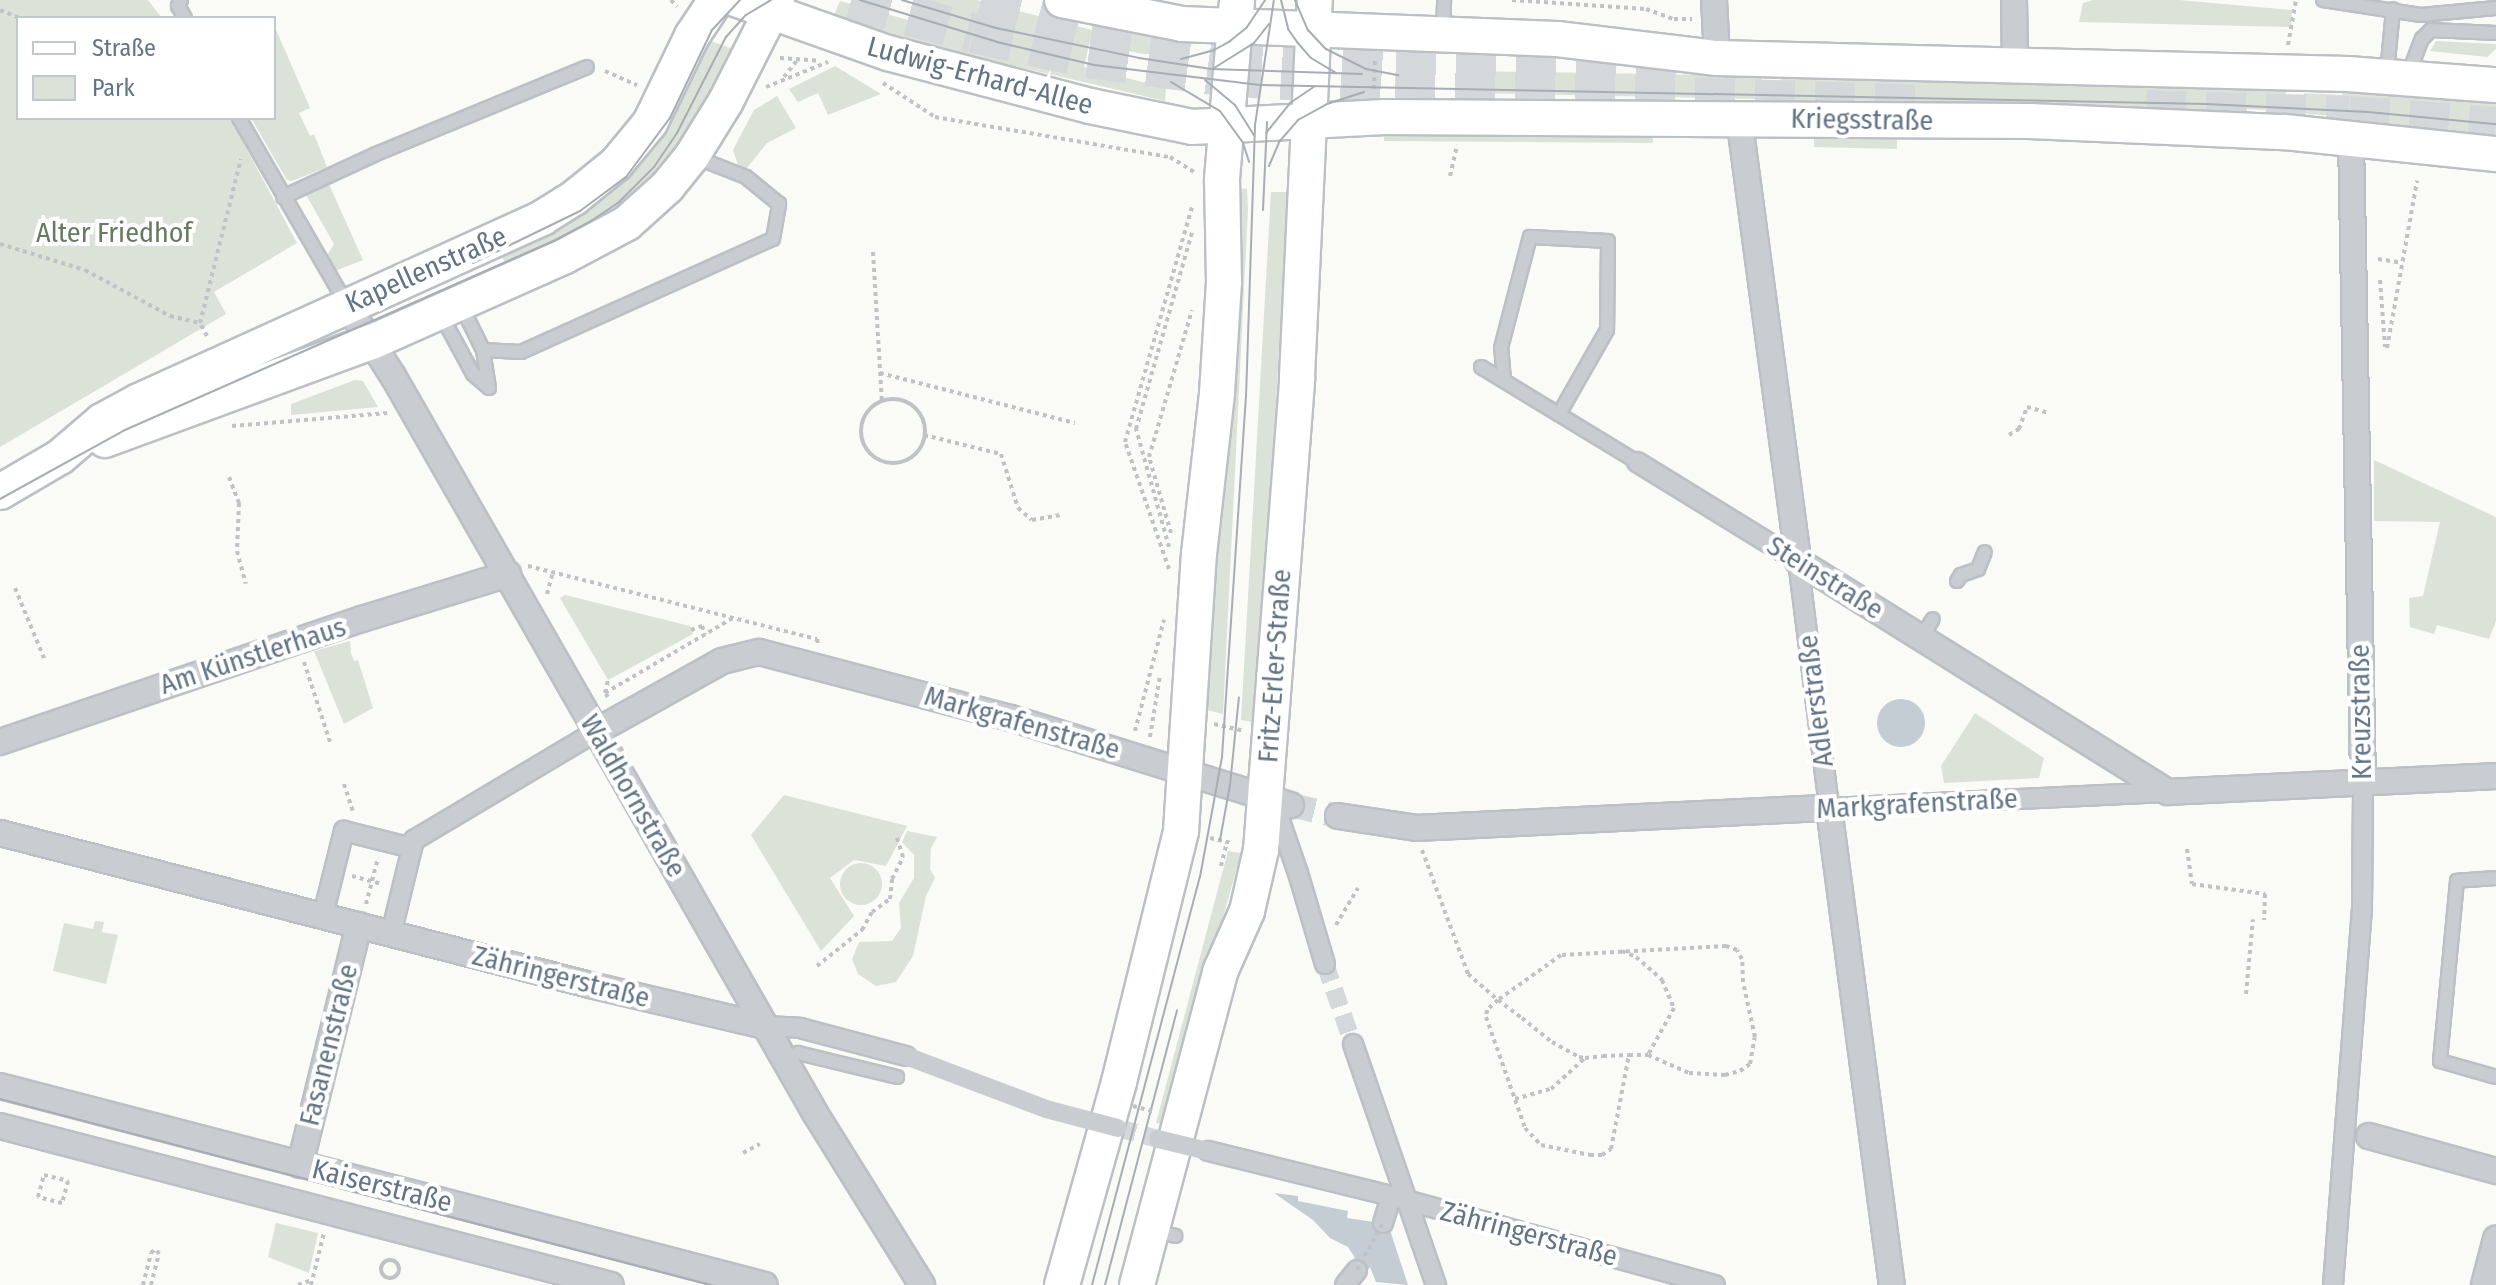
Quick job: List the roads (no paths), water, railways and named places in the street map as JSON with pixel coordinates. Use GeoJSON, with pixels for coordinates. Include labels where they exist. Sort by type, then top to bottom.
{"type":"FeatureCollection","features":[{"type":"Feature","properties":{"kind":"main road","name":"Kapellenstraße"},"geometry":{"type":"LineString","coordinates":[[60,457],[102,421],[139,401],[542,218],[574,198],[636,142],[663,98],[692,36],[716,0]]}},
{"type":"Feature","properties":{"kind":"main road","name":"Ludwig-Erhard-Allee"},"geometry":{"type":"LineString","coordinates":[[738,0],[774,7],[865,47],[1012,87],[1173,124],[1227,128]]}},
{"type":"Feature","properties":{"kind":"main road"},"geometry":{"type":"LineString","coordinates":[[1062,0],[1182,24],[1236,14],[1227,128],[1217,393],[1199,554],[1181,831],[1119,1120],[1062,1285]]}},
{"type":"Feature","properties":{"kind":"main road","name":"Kapellenstraße"},"geometry":{"type":"LineString","coordinates":[[0,492],[60,457],[372,342],[593,243],[627,223],[667,187],[692,156],[774,7]]}},
{"type":"Feature","properties":{"kind":"main road","name":"Kriegsstraße"},"geometry":{"type":"LineString","coordinates":[[1236,14],[1314,15],[1375,33],[1557,39],[1717,58],[2397,76],[2496,85]]}},
{"type":"Feature","properties":{"kind":"main road","name":"Fritz-Erler-Straße"},"geometry":{"type":"LineString","coordinates":[[1137,1285],[1164,1217],[1220,972],[1247,911],[1261,850],[1279,802],[1314,15]]}},
{"type":"Feature","properties":{"kind":"main road","name":"Kriegsstraße"},"geometry":{"type":"LineString","coordinates":[[1227,128],[1373,118],[1739,117],[2043,122],[2351,137],[2496,154]]}},
{"type":"Feature","properties":{"kind":"street"},"geometry":{"type":"LineString","coordinates":[[2014,0],[2015,67]]}},
{"type":"Feature","properties":{"kind":"street"},"geometry":{"type":"LineString","coordinates":[[1716,10],[1717,58]]}},
{"type":"Feature","properties":{"kind":"street","name":"Adlerstraße"},"geometry":{"type":"LineString","coordinates":[[1739,117],[1892,1285]]}},
{"type":"Feature","properties":{"kind":"street","name":"Kreuzstraße"},"geometry":{"type":"LineString","coordinates":[[2333,1285],[2362,907],[2363,782],[2351,137]]}},
{"type":"Feature","properties":{"kind":"street","name":"Waldhornstraße"},"geometry":{"type":"LineString","coordinates":[[347,305],[372,342],[508,574],[784,1060],[875,1215],[895,1238],[922,1285]]}},
{"type":"Feature","properties":{"kind":"street","name":"Steinstraße"},"geometry":{"type":"LineString","coordinates":[[1637,462],[1798,561],[1927,628],[2168,792]]}},
{"type":"Feature","properties":{"kind":"street","name":"Am Künstlerhaus"},"geometry":{"type":"LineString","coordinates":[[0,742],[508,574]]}},
{"type":"Feature","properties":{"kind":"street","name":"Markgrafenstraße"},"geometry":{"type":"LineString","coordinates":[[595,732],[722,661],[751,652],[828,668],[1152,759],[1279,802]]}},
{"type":"Feature","properties":{"kind":"street"},"geometry":{"type":"LineString","coordinates":[[391,934],[414,840],[595,732]]}},
{"type":"Feature","properties":{"kind":"street","name":"Markgrafenstraße"},"geometry":{"type":"LineString","coordinates":[[1338,816],[1416,828],[2496,776]]}},
{"type":"Feature","properties":{"kind":"street"},"geometry":{"type":"LineString","coordinates":[[1279,802],[1280,821],[1324,955]]}},
{"type":"Feature","properties":{"kind":"street"},"geometry":{"type":"LineString","coordinates":[[323,915],[344,831],[412,848]]}},
{"type":"Feature","properties":{"kind":"street","name":"Zähringerstraße"},"geometry":{"type":"LineString","coordinates":[[0,833],[323,915],[362,916],[391,934],[765,1026],[800,1028],[906,1056],[1044,1109],[1119,1120]]}},
{"type":"Feature","properties":{"kind":"street","name":"Fasanenstraße"},"geometry":{"type":"LineString","coordinates":[[300,1165],[362,916]]}},
{"type":"Feature","properties":{"kind":"street"},"geometry":{"type":"LineString","coordinates":[[1353,1044],[1399,1198],[1436,1285]]}},
{"type":"Feature","properties":{"kind":"street","name":"Kaiserstraße"},"geometry":{"type":"LineString","coordinates":[[0,1086],[765,1285]]}},
{"type":"Feature","properties":{"kind":"street","name":"Kaiserstraße"},"geometry":{"type":"LineString","coordinates":[[0,1126],[611,1285]]}},
{"type":"Feature","properties":{"kind":"street"},"geometry":{"type":"LineString","coordinates":[[2344,1130],[2496,1171]]}},
{"type":"Feature","properties":{"kind":"street","name":"Zähringerstraße"},"geometry":{"type":"LineString","coordinates":[[1158,1139],[1399,1198],[1715,1285]]}},
{"type":"Feature","properties":{"kind":"street"},"geometry":{"type":"LineString","coordinates":[[1383,1223],[1399,1198]]}},
{"type":"Feature","properties":{"kind":"street"},"geometry":{"type":"LineString","coordinates":[[2484,1285],[2496,1239]]}},
{"type":"Feature","properties":{"kind":"lane"},"geometry":{"type":"LineString","coordinates":[[1443,34],[1444,0]]}},
{"type":"Feature","properties":{"kind":"lane"},"geometry":{"type":"LineString","coordinates":[[2323,0],[2421,15],[2496,8]]}},
{"type":"Feature","properties":{"kind":"lane"},"geometry":{"type":"LineString","coordinates":[[2393,9],[2397,76]]}},
{"type":"Feature","properties":{"kind":"lane"},"geometry":{"type":"LineString","coordinates":[[2397,76],[2431,30],[2496,33]]}},
{"type":"Feature","properties":{"kind":"lane"},"geometry":{"type":"LineString","coordinates":[[283,197],[376,154],[587,67]]}},
{"type":"Feature","properties":{"kind":"lane"},"geometry":{"type":"LineString","coordinates":[[240,120],[347,305]]}},
{"type":"Feature","properties":{"kind":"lane"},"geometry":{"type":"LineString","coordinates":[[483,350],[521,352],[773,239],[779,204],[746,177],[692,156]]}},
{"type":"Feature","properties":{"kind":"lane"},"geometry":{"type":"LineString","coordinates":[[1504,380],[1501,348],[1530,237],[1608,241],[1607,330],[1559,414]]}},
{"type":"Feature","properties":{"kind":"lane"},"geometry":{"type":"LineString","coordinates":[[450,308],[483,350],[489,388],[473,374],[450,308]]}},
{"type":"Feature","properties":{"kind":"lane","name":"Steinstraße"},"geometry":{"type":"LineString","coordinates":[[1481,367],[1637,462]]}},
{"type":"Feature","properties":{"kind":"lane"},"geometry":{"type":"LineString","coordinates":[[1957,581],[1961,575],[1978,569],[1985,552]]}},
{"type":"Feature","properties":{"kind":"lane"},"geometry":{"type":"LineString","coordinates":[[2496,878],[2457,881],[2440,1061],[2496,1077]]}},
{"type":"Feature","properties":{"kind":"lane"},"geometry":{"type":"LineString","coordinates":[[784,1060],[798,1053],[897,1077]]}},
{"type":"Feature","properties":{"kind":"lane"},"geometry":{"type":"LineString","coordinates":[[1045,1109],[1119,1120]]}},
{"type":"Feature","properties":{"kind":"tunnel"},"geometry":{"type":"LineString","coordinates":[[851,0],[973,33],[1088,58],[1221,76],[1395,87],[1922,105]]}},
{"type":"Feature","properties":{"kind":"tunnel"},"geometry":{"type":"LineString","coordinates":[[981,0],[1092,29],[1223,47],[1396,58],[1685,67]]}},
{"type":"Feature","properties":{"kind":"tunnel"},"geometry":{"type":"LineString","coordinates":[[2146,110],[2349,116],[2496,127]]}},
{"type":"Feature","properties":{"kind":"tunnel"},"geometry":{"type":"LineString","coordinates":[[1291,805],[1338,816]]}},
{"type":"Feature","properties":{"kind":"tunnel"},"geometry":{"type":"LineString","coordinates":[[1325,964],[1353,1044]]}},
{"type":"Feature","properties":{"kind":"tunnel"},"geometry":{"type":"LineString","coordinates":[[1118,1128],[1158,1139]]}},
{"type":"Feature","properties":{"kind":"tram line"},"geometry":{"type":"LineString","coordinates":[[473,263],[580,211],[626,177],[670,118],[712,30],[740,0]]}},
{"type":"Feature","properties":{"kind":"tram line"},"geometry":{"type":"LineString","coordinates":[[0,499],[125,430],[554,241],[591,221],[619,202],[654,167],[677,133],[726,37],[746,15],[771,0]]}},
{"type":"Feature","properties":{"kind":"tram line"},"geometry":{"type":"LineString","coordinates":[[860,0],[997,42],[1094,65],[1260,85],[2206,104],[2368,112],[2496,124]]}},
{"type":"Feature","properties":{"kind":"tram line"},"geometry":{"type":"LineString","coordinates":[[902,0],[996,28],[1139,58],[1211,69],[1362,74]]}},
{"type":"Feature","properties":{"kind":"tram line"},"geometry":{"type":"LineString","coordinates":[[1181,59],[1214,50],[1230,41],[1247,27],[1265,0]]}},
{"type":"Feature","properties":{"kind":"tram line"},"geometry":{"type":"LineString","coordinates":[[1092,1285],[1200,877],[1222,757],[1246,397],[1255,125],[1274,0]]}},
{"type":"Feature","properties":{"kind":"tram line"},"geometry":{"type":"LineString","coordinates":[[1281,0],[1288,29],[1297,42],[1311,58],[1336,73]]}},
{"type":"Feature","properties":{"kind":"tram line"},"geometry":{"type":"LineString","coordinates":[[1295,0],[1308,30],[1326,49],[1366,69],[1398,75]]}},
{"type":"Feature","properties":{"kind":"tram line"},"geometry":{"type":"LineString","coordinates":[[1214,68],[1254,43],[1269,24]]}},
{"type":"Feature","properties":{"kind":"tram line"},"geometry":{"type":"LineString","coordinates":[[1205,80],[1235,105],[1254,136]]}},
{"type":"Feature","properties":{"kind":"tram line"},"geometry":{"type":"LineString","coordinates":[[1171,82],[1220,111],[1243,143],[1249,162]]}},
{"type":"Feature","properties":{"kind":"tram line"},"geometry":{"type":"LineString","coordinates":[[1266,133],[1290,103],[1314,87]]}},
{"type":"Feature","properties":{"kind":"tram line"},"geometry":{"type":"LineString","coordinates":[[1269,166],[1279,142],[1298,120],[1327,104],[1364,92]]}},
{"type":"Feature","properties":{"kind":"tram line"},"geometry":{"type":"LineString","coordinates":[[1263,210],[1267,122]]}},
{"type":"Feature","properties":{"kind":"tram line"},"geometry":{"type":"LineString","coordinates":[[1220,840],[1230,785],[1239,697]]}},
{"type":"Feature","properties":{"kind":"tram line"},"geometry":{"type":"LineString","coordinates":[[1105,1285],[1177,1010]]}},
{"type":"Feature","properties":{"kind":"tram line"},"geometry":{"type":"LineString","coordinates":[[0,1099],[710,1285]]}},
{"type":"Feature","properties":{"kind":"park label","name":"Alter Friedhof"},"geometry":{"type":"Point","coordinates":[114,233]}}]}
